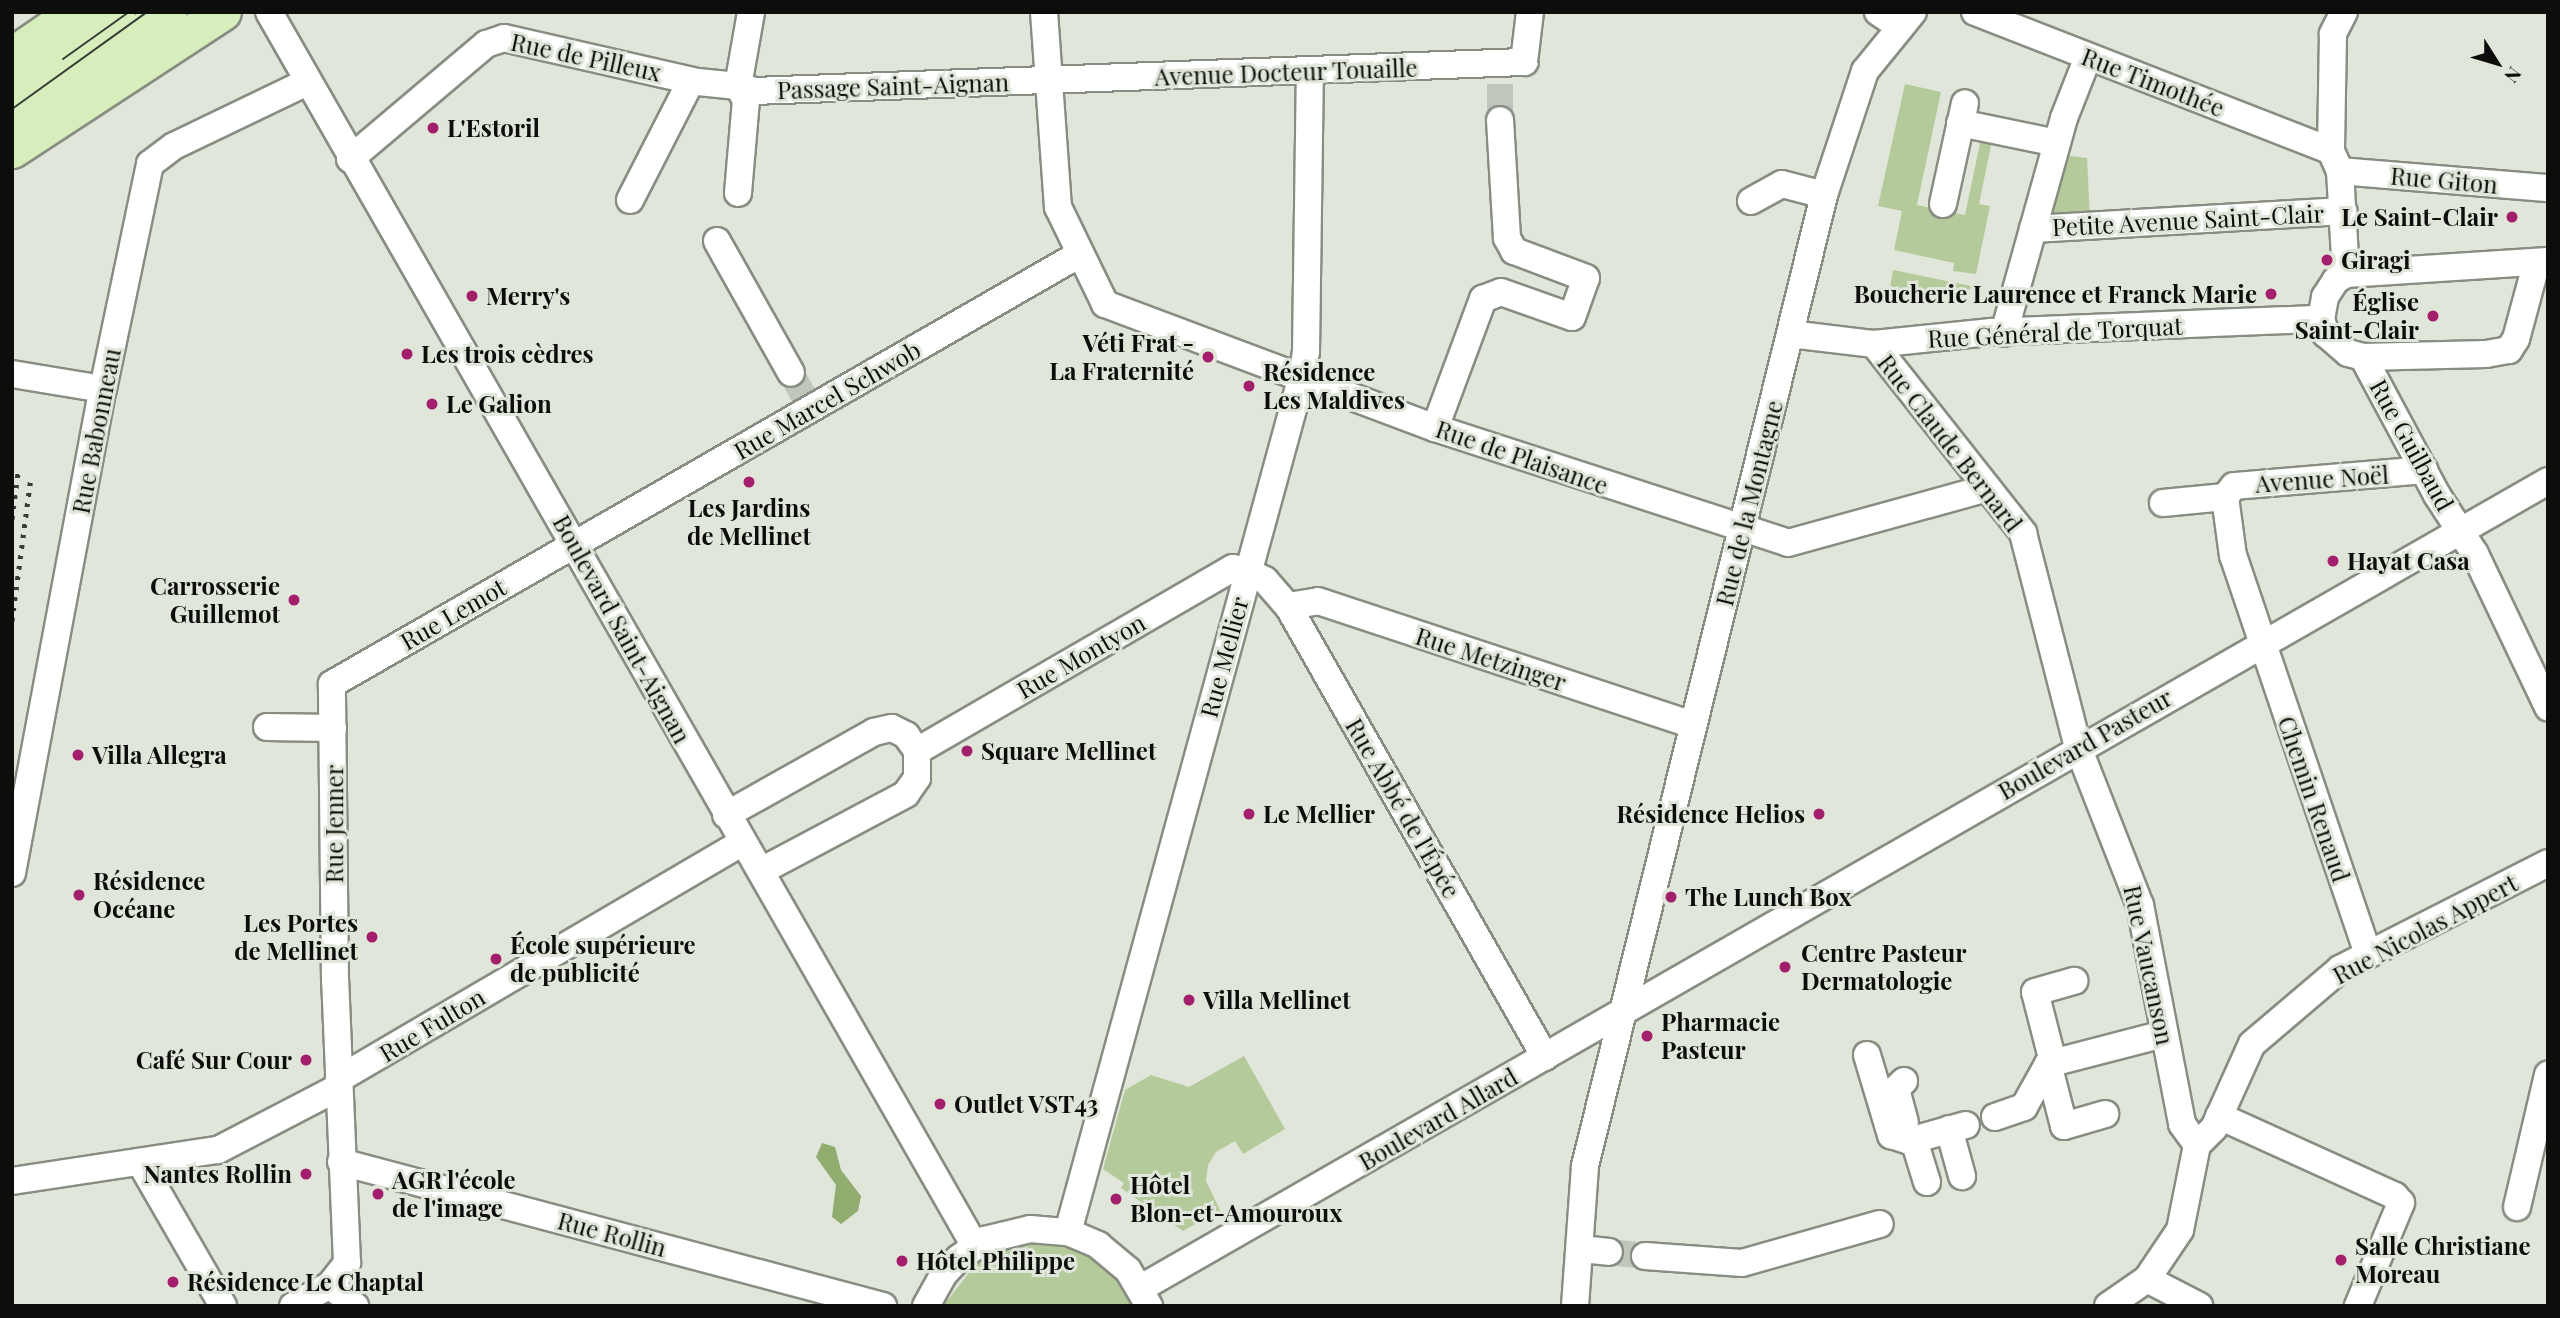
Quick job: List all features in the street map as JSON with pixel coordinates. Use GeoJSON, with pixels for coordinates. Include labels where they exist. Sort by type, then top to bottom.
{"type":"FeatureCollection","features":[{"type":"Feature","properties":{"kind":"main road"},"geometry":{"type":"LineString","coordinates":[[12,55],[74,12]]}},
{"type":"Feature","properties":{"kind":"main road"},"geometry":{"type":"LineString","coordinates":[[12,85],[117,12]]}},
{"type":"Feature","properties":{"kind":"main road"},"geometry":{"type":"LineString","coordinates":[[12,123],[169,12]]}},
{"type":"Feature","properties":{"kind":"main road"},"geometry":{"type":"LineString","coordinates":[[12,150],[223,12]]}},
{"type":"Feature","properties":{"kind":"street","name":"Boulevard Saint-Aignan"},"geometry":{"type":"LineString","coordinates":[[269,12],[350,159],[575,544],[726,815],[761,871],[975,1246]]}},
{"type":"Feature","properties":{"kind":"street"},"geometry":{"type":"LineString","coordinates":[[738,193],[746,100],[738,86],[751,12]]}},
{"type":"Feature","properties":{"kind":"street","name":"Rue de Plaisance"},"geometry":{"type":"LineString","coordinates":[[1044,12],[1058,207],[1078,255],[1105,304],[1301,380],[1435,428],[1744,532],[1797,542],[1988,488]]}},
{"type":"Feature","properties":{"kind":"street","name":"Avenue Docteur Touaille"},"geometry":{"type":"LineString","coordinates":[[1048,80],[1310,71],[1508,70],[1530,12]]}},
{"type":"Feature","properties":{"kind":"street"},"geometry":{"type":"LineString","coordinates":[[1878,12],[1907,20]]}},
{"type":"Feature","properties":{"kind":"street","name":"Rue Timothée"},"geometry":{"type":"LineString","coordinates":[[1975,12],[2335,161]]}},
{"type":"Feature","properties":{"kind":"street"},"geometry":{"type":"LineString","coordinates":[[2344,12],[2333,34],[2335,161],[2343,211],[2346,274]]}},
{"type":"Feature","properties":{"kind":"street","name":"Rue de la Montagne"},"geometry":{"type":"LineString","coordinates":[[1576,1306],[1585,1166],[1693,725],[1744,532],[1824,195],[1865,71],[1907,20]]}},
{"type":"Feature","properties":{"kind":"street","name":"Rue de Pilleux"},"geometry":{"type":"LineString","coordinates":[[350,159],[495,40],[504,38],[691,80],[738,86]]}},
{"type":"Feature","properties":{"kind":"street"},"geometry":{"type":"LineString","coordinates":[[2004,333],[2057,143],[2088,57]]}},
{"type":"Feature","properties":{"kind":"street","name":"Rue Mellier"},"geometry":{"type":"LineString","coordinates":[[1068,1232],[1301,380],[1306,351],[1310,71]]}},
{"type":"Feature","properties":{"kind":"street"},"geometry":{"type":"LineString","coordinates":[[630,200],[691,80]]}},
{"type":"Feature","properties":{"kind":"street","name":"Passage Saint-Aignan"},"geometry":{"type":"LineString","coordinates":[[738,86],[754,91],[1048,80]]}},
{"type":"Feature","properties":{"kind":"street","name":"Rue Babonneau"},"geometry":{"type":"LineString","coordinates":[[12,873],[103,389],[150,164],[174,146],[307,82]]}},
{"type":"Feature","properties":{"kind":"street"},"geometry":{"type":"LineString","coordinates":[[1943,204],[1963,113],[2057,143]]}},
{"type":"Feature","properties":{"kind":"street"},"geometry":{"type":"LineString","coordinates":[[1435,428],[1483,299],[1501,292],[1572,317],[1586,278],[1514,251],[1507,238],[1500,120]]}},
{"type":"Feature","properties":{"kind":"street","name":"Rue Giton"},"geometry":{"type":"LineString","coordinates":[[2335,161],[2548,188]]}},
{"type":"Feature","properties":{"kind":"street"},"geometry":{"type":"LineString","coordinates":[[1751,201],[1782,184],[1824,195]]}},
{"type":"Feature","properties":{"kind":"street","name":"Petite Avenue Saint-Clair"},"geometry":{"type":"LineString","coordinates":[[2033,229],[2343,211]]}},
{"type":"Feature","properties":{"kind":"street"},"geometry":{"type":"LineString","coordinates":[[717,241],[791,373]]}},
{"type":"Feature","properties":{"kind":"street","name":"Rue Marcel Schwob"},"geometry":{"type":"LineString","coordinates":[[575,544],[808,403],[1078,255]]}},
{"type":"Feature","properties":{"kind":"street"},"geometry":{"type":"LineString","coordinates":[[1510,295],[1525,255]]}},
{"type":"Feature","properties":{"kind":"street"},"geometry":{"type":"LineString","coordinates":[[2542,262],[2516,339],[2509,350],[2363,358],[2335,345],[2321,319],[2325,297],[2336,280],[2346,274],[2542,262]]}},
{"type":"Feature","properties":{"kind":"street","name":"Rue Général de Torquat"},"geometry":{"type":"LineString","coordinates":[[1790,334],[1874,344],[2004,333],[2321,319]]}},
{"type":"Feature","properties":{"kind":"street","name":"Rue Claude Bernard"},"geometry":{"type":"LineString","coordinates":[[1874,344],[2023,533],[2078,747]]}},
{"type":"Feature","properties":{"kind":"street","name":"Rue Guilbaud"},"geometry":{"type":"LineString","coordinates":[[2363,358],[2424,470],[2462,532],[2548,707]]}},
{"type":"Feature","properties":{"kind":"street"},"geometry":{"type":"LineString","coordinates":[[12,374],[103,389]]}},
{"type":"Feature","properties":{"kind":"street","name":"Avenue Noël"},"geometry":{"type":"LineString","coordinates":[[2263,643],[2232,555],[2225,497],[2234,485],[2424,470]]}},
{"type":"Feature","properties":{"kind":"street","name":"Boulevard Pasteur"},"geometry":{"type":"LineString","coordinates":[[1625,1011],[2078,747],[2548,481]]}},
{"type":"Feature","properties":{"kind":"street","name":"Avenue Noël"},"geometry":{"type":"LineString","coordinates":[[2163,503],[2225,497]]}},
{"type":"Feature","properties":{"kind":"street","name":"Rue Lemot"},"geometry":{"type":"LineString","coordinates":[[332,684],[575,544]]}},
{"type":"Feature","properties":{"kind":"street","name":"Rue Montyon"},"geometry":{"type":"LineString","coordinates":[[918,751],[1233,568],[1247,571]]}},
{"type":"Feature","properties":{"kind":"street","name":"Rue Abbé de l'Épée"},"geometry":{"type":"LineString","coordinates":[[1247,571],[1265,580],[1288,606],[1545,1057]]}},
{"type":"Feature","properties":{"kind":"street","name":"Rue Metzinger"},"geometry":{"type":"LineString","coordinates":[[1288,606],[1318,601],[1693,725]]}},
{"type":"Feature","properties":{"kind":"street","name":"Chemin Renaud"},"geometry":{"type":"LineString","coordinates":[[2263,643],[2368,954]]}},
{"type":"Feature","properties":{"kind":"street","name":"Rue Jenner"},"geometry":{"type":"LineString","coordinates":[[330,1285],[347,1263],[341,1161],[332,684]]}},
{"type":"Feature","properties":{"kind":"street"},"geometry":{"type":"LineString","coordinates":[[267,727],[333,727]]}},
{"type":"Feature","properties":{"kind":"street"},"geometry":{"type":"LineString","coordinates":[[726,815],[874,732],[892,728],[906,735],[918,751],[917,778],[906,794],[761,871]]}},
{"type":"Feature","properties":{"kind":"street","name":"Rue Vaucanson"},"geometry":{"type":"LineString","coordinates":[[2078,747],[2140,905],[2182,1124],[2197,1145]]}},
{"type":"Feature","properties":{"kind":"street","name":"Rue Fulton"},"geometry":{"type":"LineString","coordinates":[[12,1181],[218,1150],[339,1083],[743,842]]}},
{"type":"Feature","properties":{"kind":"street","name":"Rue Nicolas Appert"},"geometry":{"type":"LineString","coordinates":[[2108,1306],[2147,1279],[2180,1230],[2197,1145],[2219,1116],[2252,1044],[2340,969],[2548,863]]}},
{"type":"Feature","properties":{"kind":"street"},"geometry":{"type":"LineString","coordinates":[[2074,981],[2035,992],[2064,1126],[2105,1114]]}},
{"type":"Feature","properties":{"kind":"street","name":"Boulevard Allard"},"geometry":{"type":"LineString","coordinates":[[1145,1297],[1625,1011]]}},
{"type":"Feature","properties":{"kind":"street"},"geometry":{"type":"LineString","coordinates":[[1995,1117],[2024,1107],[2050,1063],[2164,1034]]}},
{"type":"Feature","properties":{"kind":"street"},"geometry":{"type":"LineString","coordinates":[[1867,1055],[1891,1135],[1912,1141],[1958,1127],[1962,1176]]}},
{"type":"Feature","properties":{"kind":"street"},"geometry":{"type":"LineString","coordinates":[[2517,1207],[2539,1148],[2548,1075]]}},
{"type":"Feature","properties":{"kind":"street"},"geometry":{"type":"LineString","coordinates":[[1904,1081],[1896,1089],[1927,1182]]}},
{"type":"Feature","properties":{"kind":"street"},"geometry":{"type":"LineString","coordinates":[[2219,1116],[2395,1196],[2401,1203],[2358,1306]]}},
{"type":"Feature","properties":{"kind":"street","name":"Rue Rollin"},"geometry":{"type":"LineString","coordinates":[[341,1161],[883,1306]]}},
{"type":"Feature","properties":{"kind":"street"},"geometry":{"type":"LineString","coordinates":[[139,1162],[223,1306]]}},
{"type":"Feature","properties":{"kind":"street"},"geometry":{"type":"LineString","coordinates":[[1645,1256],[1742,1264],[1880,1224]]}},
{"type":"Feature","properties":{"kind":"street"},"geometry":{"type":"LineString","coordinates":[[926,1306],[943,1275],[975,1246],[1012,1231],[1068,1232],[1113,1255],[1145,1297]]}},
{"type":"Feature","properties":{"kind":"street"},"geometry":{"type":"LineString","coordinates":[[1581,1249],[1609,1252]]}},
{"type":"Feature","properties":{"kind":"street"},"geometry":{"type":"LineString","coordinates":[[2147,1279],[2199,1306]]}},
{"type":"Feature","properties":{"kind":"street"},"geometry":{"type":"LineString","coordinates":[[293,1306],[330,1285],[355,1306]]}},
{"type":"Feature","properties":{"kind":"shaded area"},"geometry":{"type":"Polygon","coordinates":[[[1905,84],[1941,92],[1917,205],[1965,215],[1982,134],[1993,136],[1979,204],[1990,206],[1976,274],[1953,271],[1954,263],[1894,250],[1902,211],[1878,206],[1905,84]]]}},
{"type":"Feature","properties":{"kind":"shaded area"},"geometry":{"type":"Polygon","coordinates":[[[2061,155],[2087,158],[2090,219],[2041,223],[2061,155]]]}},
{"type":"Feature","properties":{"kind":"shaded area"},"geometry":{"type":"Polygon","coordinates":[[[1893,270],[1971,286],[1976,289],[1889,293],[1893,270]]]}},
{"type":"Feature","properties":{"kind":"shaded area"},"geometry":{"type":"Polygon","coordinates":[[[1244,1056],[1285,1129],[1243,1154],[1235,1141],[1216,1152],[1208,1165],[1206,1181],[1220,1210],[1183,1231],[1121,1188],[1124,1183],[1103,1169],[1125,1090],[1151,1075],[1189,1087],[1244,1056]]]}},
{"type":"Feature","properties":{"kind":"shaded area"},"geometry":{"type":"Polygon","coordinates":[[[822,1143],[835,1147],[841,1170],[861,1196],[858,1211],[841,1224],[832,1217],[836,1185],[816,1157],[822,1143]]]}},
{"type":"Feature","properties":{"kind":"shaded area"},"geometry":{"type":"Polygon","coordinates":[[[1035,1242],[1073,1248],[1095,1259],[1115,1275],[1136,1306],[943,1306],[976,1264],[998,1251],[1035,1242]]]}},
{"type":"Feature","properties":{"kind":"tunnel"},"geometry":{"type":"LineString","coordinates":[[1500,84],[1500,120]]}},
{"type":"Feature","properties":{"kind":"tunnel"},"geometry":{"type":"LineString","coordinates":[[791,373],[805,398]]}},
{"type":"Feature","properties":{"kind":"tunnel"},"geometry":{"type":"LineString","coordinates":[[1609,1252],[1645,1256]]}},
{"type":"Feature","properties":{"kind":"tram line"},"geometry":{"type":"LineString","coordinates":[[63,59],[129,12]]}},
{"type":"Feature","properties":{"kind":"tram line"},"geometry":{"type":"LineString","coordinates":[[12,109],[147,12]]}},
{"type":"Feature","properties":{"kind":"railway"},"geometry":{"type":"LineString","coordinates":[[12,519],[18,473]]}},
{"type":"Feature","properties":{"kind":"railway"},"geometry":{"type":"LineString","coordinates":[[12,621],[31,477]]}},
{"type":"Feature","properties":{"kind":"place","name":"L'Estoril"},"geometry":{"type":"Point","coordinates":[433,128]}},
{"type":"Feature","properties":{"kind":"place","name":"Le Saint-Clair"},"geometry":{"type":"Point","coordinates":[2512,217]}},
{"type":"Feature","properties":{"kind":"place","name":"Giragi"},"geometry":{"type":"Point","coordinates":[2327,260]}},
{"type":"Feature","properties":{"kind":"place","name":"Boucherie Laurence et Franck Marie"},"geometry":{"type":"Point","coordinates":[2271,294]}},
{"type":"Feature","properties":{"kind":"place","name":"Merry's"},"geometry":{"type":"Point","coordinates":[472,296]}},
{"type":"Feature","properties":{"kind":"place","name":"Église Saint-Clair"},"geometry":{"type":"Point","coordinates":[2433,316]}},
{"type":"Feature","properties":{"kind":"place","name":"Les trois cèdres"},"geometry":{"type":"Point","coordinates":[407,354]}},
{"type":"Feature","properties":{"kind":"place","name":"Véti Frat - La Fraternité"},"geometry":{"type":"Point","coordinates":[1208,357]}},
{"type":"Feature","properties":{"kind":"place","name":"Résidence Les Maldives"},"geometry":{"type":"Point","coordinates":[1249,386]}},
{"type":"Feature","properties":{"kind":"place","name":"Le Galion"},"geometry":{"type":"Point","coordinates":[432,404]}},
{"type":"Feature","properties":{"kind":"place","name":"Les Jardins de Mellinet"},"geometry":{"type":"Point","coordinates":[749,482]}},
{"type":"Feature","properties":{"kind":"place","name":"Hayat Casa"},"geometry":{"type":"Point","coordinates":[2333,561]}},
{"type":"Feature","properties":{"kind":"place","name":"Carrosserie Guillemot"},"geometry":{"type":"Point","coordinates":[294,600]}},
{"type":"Feature","properties":{"kind":"place","name":"Square Mellinet"},"geometry":{"type":"Point","coordinates":[967,751]}},
{"type":"Feature","properties":{"kind":"place","name":"Villa Allegra"},"geometry":{"type":"Point","coordinates":[78,755]}},
{"type":"Feature","properties":{"kind":"place","name":"Le Mellier"},"geometry":{"type":"Point","coordinates":[1249,814]}},
{"type":"Feature","properties":{"kind":"place","name":"Résidence Helios"},"geometry":{"type":"Point","coordinates":[1819,814]}},
{"type":"Feature","properties":{"kind":"place","name":"Résidence Océane"},"geometry":{"type":"Point","coordinates":[79,895]}},
{"type":"Feature","properties":{"kind":"place","name":"The Lunch Box"},"geometry":{"type":"Point","coordinates":[1671,897]}},
{"type":"Feature","properties":{"kind":"place","name":"Les Portes de Mellinet"},"geometry":{"type":"Point","coordinates":[372,937]}},
{"type":"Feature","properties":{"kind":"place","name":"École supérieure de publicité"},"geometry":{"type":"Point","coordinates":[496,959]}},
{"type":"Feature","properties":{"kind":"place","name":"Centre Pasteur Dermatologie"},"geometry":{"type":"Point","coordinates":[1785,967]}},
{"type":"Feature","properties":{"kind":"place","name":"Villa Mellinet"},"geometry":{"type":"Point","coordinates":[1189,1000]}},
{"type":"Feature","properties":{"kind":"place","name":"Pharmacie Pasteur"},"geometry":{"type":"Point","coordinates":[1647,1036]}},
{"type":"Feature","properties":{"kind":"place","name":"Café Sur Cour"},"geometry":{"type":"Point","coordinates":[306,1060]}},
{"type":"Feature","properties":{"kind":"place","name":"Outlet VST43"},"geometry":{"type":"Point","coordinates":[940,1104]}},
{"type":"Feature","properties":{"kind":"place","name":"Nantes Rollin"},"geometry":{"type":"Point","coordinates":[306,1174]}},
{"type":"Feature","properties":{"kind":"place","name":"AGR l'école de l'image"},"geometry":{"type":"Point","coordinates":[378,1194]}},
{"type":"Feature","properties":{"kind":"place","name":"Hôtel Blon-et-Amouroux"},"geometry":{"type":"Point","coordinates":[1116,1199]}},
{"type":"Feature","properties":{"kind":"place","name":"Salle Christiane Moreau"},"geometry":{"type":"Point","coordinates":[2341,1260]}},
{"type":"Feature","properties":{"kind":"place","name":"Hôtel Philippe"},"geometry":{"type":"Point","coordinates":[902,1261]}},
{"type":"Feature","properties":{"kind":"place","name":"Résidence Le Chaptal"},"geometry":{"type":"Point","coordinates":[173,1282]}}]}
